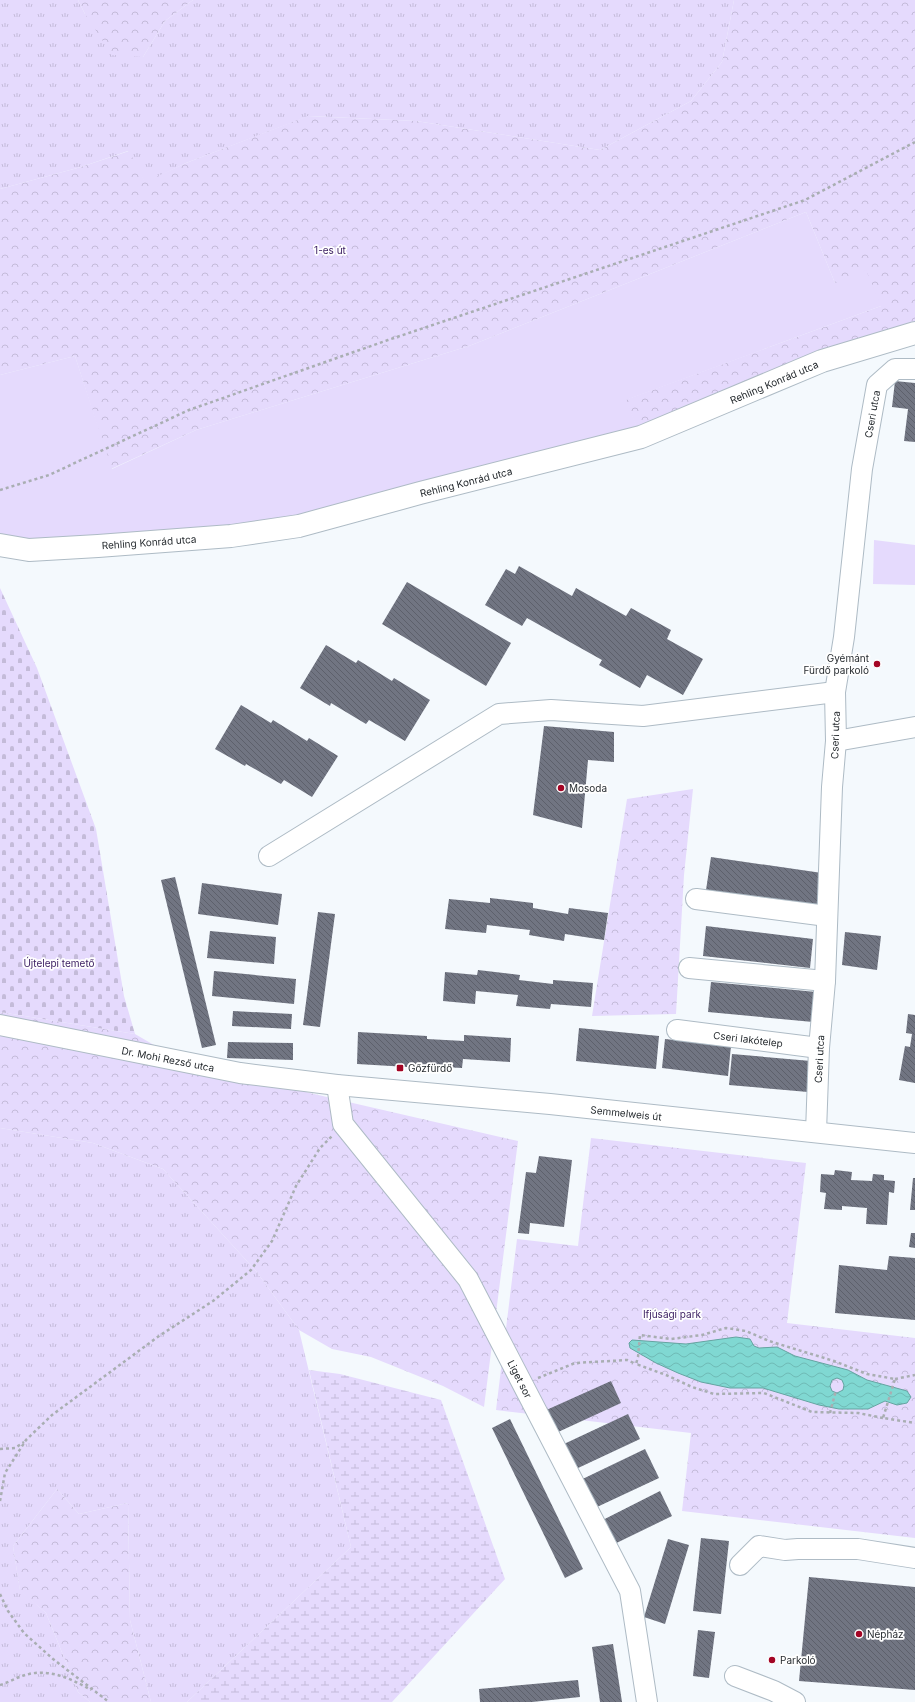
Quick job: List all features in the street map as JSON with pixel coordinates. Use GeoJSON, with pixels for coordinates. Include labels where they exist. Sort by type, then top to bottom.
{"type":"FeatureCollection","features":[{"type":"Feature","properties":{"kind":"main road","name":"Rehling Konrád utca"},"geometry":{"type":"LineString","coordinates":[[0,545],[29,550],[98,546],[231,536],[300,526],[420,493],[641,437],[822,361],[915,333]]}},
{"type":"Feature","properties":{"kind":"street","name":"Cseri utca"},"geometry":{"type":"LineString","coordinates":[[816,1132],[819,1048],[825,981],[832,787],[836,741],[835,692],[844,637],[862,468],[877,385],[895,369],[915,369]]}},
{"type":"Feature","properties":{"kind":"street"},"geometry":{"type":"LineString","coordinates":[[269,856],[499,714],[551,710],[643,716],[835,692]]}},
{"type":"Feature","properties":{"kind":"street"},"geometry":{"type":"LineString","coordinates":[[836,741],[915,727]]}},
{"type":"Feature","properties":{"kind":"street"},"geometry":{"type":"LineString","coordinates":[[696,899],[827,916]]}},
{"type":"Feature","properties":{"kind":"street"},"geometry":{"type":"LineString","coordinates":[[689,968],[825,981]]}},
{"type":"Feature","properties":{"kind":"street","name":"Dr. Mohi Rezső utca"},"geometry":{"type":"LineString","coordinates":[[0,1025],[240,1073],[337,1085]]}},
{"type":"Feature","properties":{"kind":"street","name":"Cseri lakótelep"},"geometry":{"type":"LineString","coordinates":[[677,1030],[819,1048]]}},
{"type":"Feature","properties":{"kind":"street"},"geometry":{"type":"LineString","coordinates":[[337,1085],[343,1124]]}},
{"type":"Feature","properties":{"kind":"street","name":"Semmelweis út"},"geometry":{"type":"LineString","coordinates":[[337,1085],[550,1104],[915,1143]]}},
{"type":"Feature","properties":{"kind":"street","name":"Liget sor"},"geometry":{"type":"LineString","coordinates":[[343,1124],[468,1279],[630,1591],[647,1702]]}},
{"type":"Feature","properties":{"kind":"street"},"geometry":{"type":"LineString","coordinates":[[740,1565],[759,1546],[785,1550],[858,1549],[915,1558]]}},
{"type":"Feature","properties":{"kind":"street"},"geometry":{"type":"LineString","coordinates":[[735,1676],[774,1691],[795,1702]]}},
{"type":"Feature","properties":{"kind":"path"},"geometry":{"type":"LineString","coordinates":[[0,490],[49,475],[189,410],[388,340],[805,200],[915,142]]}},
{"type":"Feature","properties":{"kind":"path"},"geometry":{"type":"LineString","coordinates":[[0,1449],[15,1448],[26,1440],[52,1415],[103,1376],[159,1336],[213,1301],[251,1270],[272,1241],[296,1186],[320,1148],[343,1124]]}},
{"type":"Feature","properties":{"kind":"path"},"geometry":{"type":"LineString","coordinates":[[636,1364],[640,1335],[671,1339],[702,1335],[726,1328],[746,1331],[769,1341],[834,1361],[867,1374],[895,1379],[915,1375]]}},
{"type":"Feature","properties":{"kind":"path"},"geometry":{"type":"LineString","coordinates":[[523,1384],[575,1363],[627,1360],[692,1387],[714,1394],[764,1393],[812,1412],[858,1413],[915,1423]]}},
{"type":"Feature","properties":{"kind":"path"},"geometry":{"type":"LineString","coordinates":[[883,1418],[895,1379]]}},
{"type":"Feature","properties":{"kind":"path"},"geometry":{"type":"LineString","coordinates":[[830,1413],[836,1390]]}},
{"type":"Feature","properties":{"kind":"path"},"geometry":{"type":"LineString","coordinates":[[0,1501],[5,1473],[26,1440]]}},
{"type":"Feature","properties":{"kind":"path"},"geometry":{"type":"LineString","coordinates":[[0,1594],[8,1611],[24,1633],[53,1659],[109,1702]]}},
{"type":"Feature","properties":{"kind":"path"},"geometry":{"type":"LineString","coordinates":[[0,1685],[29,1674],[52,1673],[76,1681],[100,1695]]}},
{"type":"Feature","properties":{"kind":"green space"},"geometry":{"type":"Polygon","coordinates":[[[0,0],[78,0],[85,14],[143,57],[165,21],[193,0],[734,0],[722,62],[691,101],[600,150],[416,121],[309,116],[186,163],[145,183],[128,151],[81,167],[0,189],[0,0]]]}},
{"type":"Feature","properties":{"kind":"green space"},"geometry":{"type":"Polygon","coordinates":[[[78,0],[193,0],[165,21],[143,57],[112,55],[85,14],[78,0]]]}},
{"type":"Feature","properties":{"kind":"green space","name":"1-es út"},"geometry":{"type":"Polygon","coordinates":[[[734,0],[915,0],[915,333],[641,437],[625,400],[881,306],[835,283],[806,212],[469,346],[196,430],[111,469],[75,356],[0,375],[0,189],[81,167],[129,151],[145,182],[186,163],[308,116],[416,121],[600,150],[691,101],[722,62],[734,0]]]}},
{"type":"Feature","properties":{"kind":"green space"},"geometry":{"type":"Polygon","coordinates":[[[806,212],[835,283],[866,270],[881,306],[626,400],[641,437],[299,526],[0,545],[0,375],[75,356],[112,469],[196,430],[469,346],[806,212]]]}},
{"type":"Feature","properties":{"kind":"green space"},"geometry":{"type":"Polygon","coordinates":[[[874,540],[915,545],[915,585],[873,584],[874,540]]]}},
{"type":"Feature","properties":{"kind":"green space","name":"Újtelepi temető"},"geometry":{"type":"Polygon","coordinates":[[[0,588],[37,668],[96,829],[124,996],[135,1034],[0,1012],[0,588]]]}},
{"type":"Feature","properties":{"kind":"green space"},"geometry":{"type":"Polygon","coordinates":[[[693,789],[684,875],[676,1014],[592,1016],[627,799],[693,789]]]}},
{"type":"Feature","properties":{"kind":"green space"},"geometry":{"type":"Polygon","coordinates":[[[0,1012],[135,1034],[185,1063],[518,1141],[484,1407],[443,1386],[371,1357],[332,1349],[299,1330],[256,1271],[163,1169],[93,1143],[0,1128],[0,1012]]]}},
{"type":"Feature","properties":{"kind":"green space"},"geometry":{"type":"Polygon","coordinates":[[[0,1128],[93,1143],[163,1169],[256,1271],[299,1330],[351,1547],[187,1702],[151,1702],[130,1620],[128,1503],[79,1514],[57,1489],[13,1546],[20,1590],[46,1613],[78,1692],[90,1702],[0,1702],[0,1128]]]}},
{"type":"Feature","properties":{"kind":"green space","name":"Ifjúsági park"},"geometry":{"type":"Polygon","coordinates":[[[591,1138],[806,1163],[787,1323],[915,1338],[915,1538],[682,1511],[691,1433],[496,1410],[517,1239],[578,1246],[591,1138]]]}},
{"type":"Feature","properties":{"kind":"green space"},"geometry":{"type":"Polygon","coordinates":[[[309,1370],[340,1374],[441,1400],[505,1579],[392,1702],[187,1702],[351,1547],[309,1370]]]}},
{"type":"Feature","properties":{"kind":"green space"},"geometry":{"type":"Polygon","coordinates":[[[57,1489],[79,1514],[128,1503],[130,1620],[151,1702],[90,1702],[78,1692],[46,1613],[20,1591],[13,1546],[57,1489]]]}},
{"type":"Feature","properties":{"kind":"water"},"geometry":{"type":"Polygon","coordinates":[[[736,1337],[750,1339],[754,1346],[759,1348],[777,1347],[795,1356],[848,1370],[867,1380],[907,1391],[911,1397],[907,1403],[897,1405],[885,1401],[868,1409],[839,1409],[819,1405],[763,1388],[730,1388],[701,1382],[656,1363],[630,1348],[629,1343],[632,1340],[686,1344],[736,1337]],[[837,1378],[832,1380],[830,1386],[832,1391],[837,1393],[843,1390],[844,1385],[842,1380],[837,1378]]]}},
{"type":"Feature","properties":{"kind":"building"},"geometry":{"type":"Polygon","coordinates":[[[895,381],[915,383],[915,442],[904,441],[908,409],[892,407],[895,381]]]}},
{"type":"Feature","properties":{"kind":"building"},"geometry":{"type":"Polygon","coordinates":[[[519,566],[572,596],[576,588],[626,616],[631,608],[671,630],[667,639],[703,659],[683,695],[647,675],[640,688],[599,665],[602,660],[527,618],[522,626],[485,605],[506,569],[515,574],[519,566]]]}},
{"type":"Feature","properties":{"kind":"building"},"geometry":{"type":"Polygon","coordinates":[[[407,582],[511,643],[486,686],[382,624],[407,582]]]}},
{"type":"Feature","properties":{"kind":"building"},"geometry":{"type":"Polygon","coordinates":[[[326,645],[356,663],[358,660],[392,681],[394,678],[430,700],[405,741],[369,720],[366,724],[331,703],[330,706],[300,688],[326,645]]]}},
{"type":"Feature","properties":{"kind":"building"},"geometry":{"type":"Polygon","coordinates":[[[241,705],[271,723],[273,720],[307,741],[309,738],[338,756],[312,797],[284,780],[281,784],[246,764],[245,766],[215,749],[241,705]]]}},
{"type":"Feature","properties":{"kind":"building","name":"Mosoda"},"geometry":{"type":"Polygon","coordinates":[[[544,726],[614,732],[614,762],[588,760],[582,828],[533,815],[544,726]]]}},
{"type":"Feature","properties":{"kind":"building"},"geometry":{"type":"Polygon","coordinates":[[[711,857],[822,873],[817,906],[706,890],[711,857]]]}},
{"type":"Feature","properties":{"kind":"building"},"geometry":{"type":"Polygon","coordinates":[[[175,877],[216,1045],[202,1048],[161,880],[175,877]]]}},
{"type":"Feature","properties":{"kind":"building"},"geometry":{"type":"Polygon","coordinates":[[[202,883],[282,894],[278,925],[198,914],[202,883]]]}},
{"type":"Feature","properties":{"kind":"building"},"geometry":{"type":"Polygon","coordinates":[[[490,898],[533,903],[533,908],[568,914],[569,908],[608,913],[604,940],[565,934],[564,941],[529,935],[530,930],[487,925],[486,933],[445,929],[449,899],[490,903],[490,898]]]}},
{"type":"Feature","properties":{"kind":"building"},"geometry":{"type":"Polygon","coordinates":[[[318,912],[335,914],[320,1027],[303,1025],[318,912]]]}},
{"type":"Feature","properties":{"kind":"building"},"geometry":{"type":"Polygon","coordinates":[[[706,926],[813,939],[810,968],[703,956],[706,926]]]}},
{"type":"Feature","properties":{"kind":"building"},"geometry":{"type":"Polygon","coordinates":[[[210,931],[276,937],[274,964],[207,958],[210,931]]]}},
{"type":"Feature","properties":{"kind":"building"},"geometry":{"type":"Polygon","coordinates":[[[845,932],[881,936],[877,970],[842,965],[845,932]]]}},
{"type":"Feature","properties":{"kind":"building"},"geometry":{"type":"Polygon","coordinates":[[[478,970],[520,975],[519,980],[553,984],[553,980],[593,983],[591,1007],[551,1004],[550,1009],[516,1006],[518,995],[476,991],[475,1004],[443,1001],[445,972],[477,975],[478,970]]]}},
{"type":"Feature","properties":{"kind":"building"},"geometry":{"type":"Polygon","coordinates":[[[214,971],[296,979],[294,1004],[212,996],[214,971]]]}},
{"type":"Feature","properties":{"kind":"building"},"geometry":{"type":"Polygon","coordinates":[[[711,982],[816,992],[813,1022],[708,1012],[711,982]]]}},
{"type":"Feature","properties":{"kind":"building"},"geometry":{"type":"Polygon","coordinates":[[[233,1011],[292,1014],[291,1029],[232,1026],[233,1011]]]}},
{"type":"Feature","properties":{"kind":"building"},"geometry":{"type":"Polygon","coordinates":[[[908,1014],[915,1015],[915,1083],[899,1080],[905,1046],[910,1047],[912,1034],[906,1033],[908,1014]]]}},
{"type":"Feature","properties":{"kind":"building"},"geometry":{"type":"Polygon","coordinates":[[[579,1028],[659,1036],[656,1069],[576,1061],[579,1028]]]}},
{"type":"Feature","properties":{"kind":"building"},"geometry":{"type":"Polygon","coordinates":[[[358,1032],[427,1036],[427,1039],[464,1041],[464,1035],[511,1038],[510,1062],[463,1059],[462,1068],[425,1066],[425,1068],[357,1064],[358,1032]]]}},
{"type":"Feature","properties":{"kind":"building"},"geometry":{"type":"Polygon","coordinates":[[[665,1039],[731,1046],[728,1076],[662,1068],[665,1039]]]}},
{"type":"Feature","properties":{"kind":"building"},"geometry":{"type":"Polygon","coordinates":[[[228,1042],[293,1043],[293,1060],[227,1058],[228,1042]]]}},
{"type":"Feature","properties":{"kind":"building"},"geometry":{"type":"Polygon","coordinates":[[[732,1054],[811,1061],[808,1092],[729,1085],[732,1054]]]}},
{"type":"Feature","properties":{"kind":"building"},"geometry":{"type":"Polygon","coordinates":[[[539,1156],[572,1160],[564,1227],[530,1223],[529,1234],[518,1233],[526,1172],[536,1173],[539,1156]]]}},
{"type":"Feature","properties":{"kind":"building"},"geometry":{"type":"Polygon","coordinates":[[[835,1170],[852,1172],[851,1180],[872,1181],[873,1174],[884,1175],[884,1180],[895,1181],[894,1193],[889,1192],[887,1225],[866,1224],[867,1208],[842,1206],[842,1210],[824,1209],[826,1193],[820,1192],[821,1174],[834,1175],[835,1170]]]}},
{"type":"Feature","properties":{"kind":"building"},"geometry":{"type":"Polygon","coordinates":[[[913,1178],[915,1178],[915,1210],[910,1210],[913,1178]]]}},
{"type":"Feature","properties":{"kind":"building"},"geometry":{"type":"Polygon","coordinates":[[[911,1233],[915,1233],[915,1248],[909,1247],[911,1233]]]}},
{"type":"Feature","properties":{"kind":"building"},"geometry":{"type":"Polygon","coordinates":[[[889,1256],[915,1258],[915,1320],[835,1313],[839,1265],[887,1270],[889,1256]]]}},
{"type":"Feature","properties":{"kind":"building"},"geometry":{"type":"Polygon","coordinates":[[[611,1381],[621,1403],[543,1439],[533,1416],[611,1381]]]}},
{"type":"Feature","properties":{"kind":"building"},"geometry":{"type":"Polygon","coordinates":[[[628,1414],[640,1439],[561,1476],[549,1451],[628,1414]]]}},
{"type":"Feature","properties":{"kind":"building"},"geometry":{"type":"Polygon","coordinates":[[[510,1419],[583,1569],[565,1578],[492,1428],[510,1419]]]}},
{"type":"Feature","properties":{"kind":"building"},"geometry":{"type":"Polygon","coordinates":[[[645,1449],[659,1478],[582,1514],[568,1486],[645,1449]]]}},
{"type":"Feature","properties":{"kind":"building"},"geometry":{"type":"Polygon","coordinates":[[[660,1491],[672,1516],[598,1552],[587,1528],[660,1491]]]}},
{"type":"Feature","properties":{"kind":"building"},"geometry":{"type":"Polygon","coordinates":[[[701,1538],[729,1541],[721,1614],[693,1611],[701,1538]]]}},
{"type":"Feature","properties":{"kind":"building"},"geometry":{"type":"Polygon","coordinates":[[[668,1539],[689,1545],[665,1624],[644,1617],[668,1539]]]}},
{"type":"Feature","properties":{"kind":"building","name":"Népház"},"geometry":{"type":"Polygon","coordinates":[[[809,1577],[915,1587],[915,1690],[799,1681],[809,1577]]]}},
{"type":"Feature","properties":{"kind":"building"},"geometry":{"type":"Polygon","coordinates":[[[698,1630],[715,1632],[709,1678],[693,1676],[698,1630]]]}},
{"type":"Feature","properties":{"kind":"building"},"geometry":{"type":"Polygon","coordinates":[[[613,1644],[622,1702],[600,1702],[592,1647],[613,1644]]]}},
{"type":"Feature","properties":{"kind":"building"},"geometry":{"type":"Polygon","coordinates":[[[578,1680],[580,1697],[532,1702],[480,1702],[479,1689],[578,1680]]]}},
{"type":"Feature","properties":{"kind":"place","name":"Gyémánt Fürdő parkoló"},"geometry":{"type":"Point","coordinates":[877,664]}},
{"type":"Feature","properties":{"kind":"place","name":"Mosoda"},"geometry":{"type":"Point","coordinates":[561,788]}},
{"type":"Feature","properties":{"kind":"place","name":"Gőzfürdő"},"geometry":{"type":"Point","coordinates":[400,1068]}},
{"type":"Feature","properties":{"kind":"place","name":"Népház"},"geometry":{"type":"Point","coordinates":[859,1634]}},
{"type":"Feature","properties":{"kind":"place","name":"Parkoló"},"geometry":{"type":"Point","coordinates":[772,1660]}}]}
